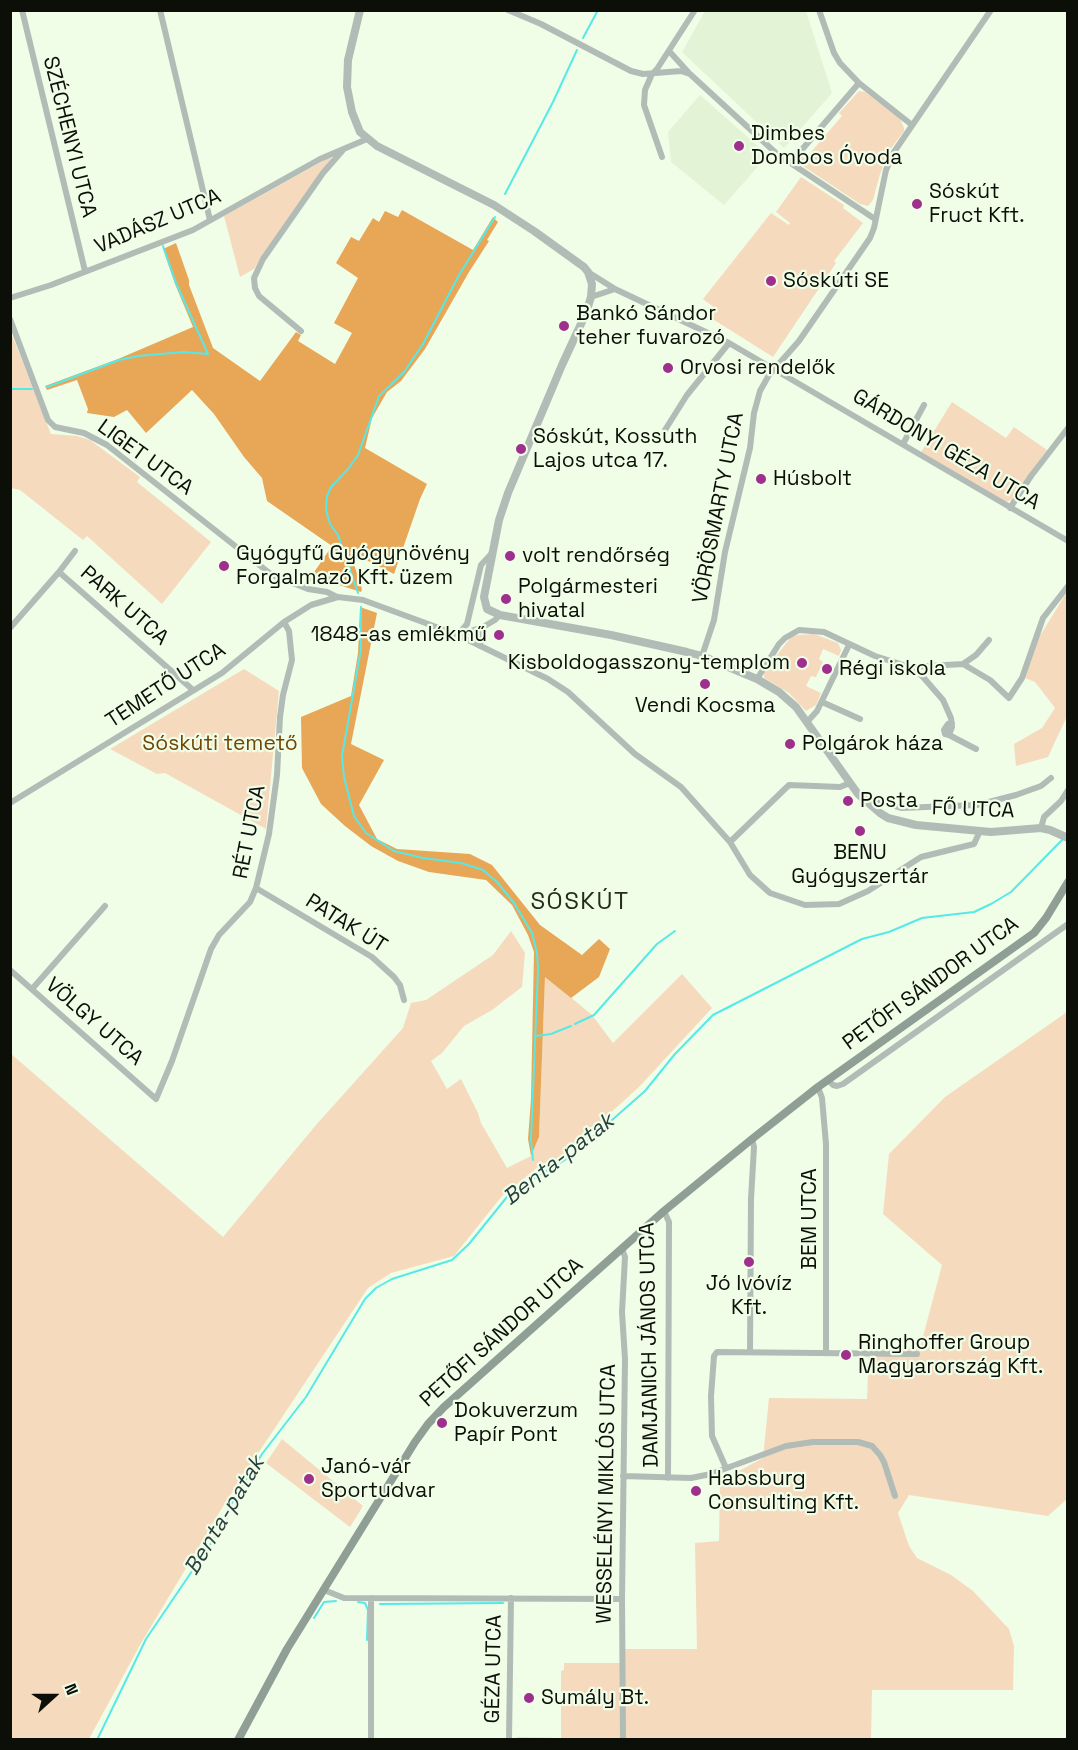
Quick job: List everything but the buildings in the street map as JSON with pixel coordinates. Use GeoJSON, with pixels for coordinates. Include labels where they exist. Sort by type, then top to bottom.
{"type":"FeatureCollection","features":[{"type":"Feature","properties":{"kind":"main road","name":"PETŐFI SÁNDOR UTCA"},"geometry":{"type":"LineString","coordinates":[[238,1740],[283,1658],[428,1424],[476,1377],[664,1211],[752,1139],[818,1087],[1034,933],[1068,882]]}},
{"type":"Feature","properties":{"kind":"street","name":"SZÉCHENYI UTCA"},"geometry":{"type":"LineString","coordinates":[[22,10],[85,271]]}},
{"type":"Feature","properties":{"kind":"street"},"geometry":{"type":"LineString","coordinates":[[160,10],[210,220]]}},
{"type":"Feature","properties":{"kind":"street"},"geometry":{"type":"LineString","coordinates":[[360,10],[348,60],[347,87],[356,122],[367,139],[376,146],[504,211],[563,251],[588,272],[592,284],[586,313],[508,493],[499,520],[483,602],[487,609],[500,615],[483,627],[458,635]]}},
{"type":"Feature","properties":{"kind":"street"},"geometry":{"type":"LineString","coordinates":[[662,157],[644,105],[645,90],[652,74],[695,10]]}},
{"type":"Feature","properties":{"kind":"street"},"geometry":{"type":"LineString","coordinates":[[819,10],[834,52],[846,70],[912,125]]}},
{"type":"Feature","properties":{"kind":"street","name":"VÖRÖSMARTY UTCA"},"geometry":{"type":"LineString","coordinates":[[702,656],[714,620],[725,552],[750,448],[757,401],[764,383],[799,341],[870,238],[886,170],[894,152],[991,10]]}},
{"type":"Feature","properties":{"kind":"street"},"geometry":{"type":"LineString","coordinates":[[508,11],[541,24],[631,71],[652,74],[674,72],[690,74]]}},
{"type":"Feature","properties":{"kind":"street"},"geometry":{"type":"LineString","coordinates":[[669,51],[690,74],[777,154],[875,219]]}},
{"type":"Feature","properties":{"kind":"street"},"geometry":{"type":"LineString","coordinates":[[792,164],[859,83]]}},
{"type":"Feature","properties":{"kind":"street","name":"VADÁSZ UTCA"},"geometry":{"type":"LineString","coordinates":[[10,298],[51,285],[193,230],[320,159],[367,139]]}},
{"type":"Feature","properties":{"kind":"street","name":"VADÁSZ UTCA"},"geometry":{"type":"LineString","coordinates":[[300,331],[259,296],[254,278],[263,259],[323,173],[345,148]]}},
{"type":"Feature","properties":{"kind":"street","name":"GÁRDONYI GÉZA UTCA"},"geometry":{"type":"LineString","coordinates":[[588,272],[615,290],[729,343],[1068,541]]}},
{"type":"Feature","properties":{"kind":"street"},"geometry":{"type":"LineString","coordinates":[[591,297],[615,290]]}},
{"type":"Feature","properties":{"kind":"street","name":"LIGET UTCA"},"geometry":{"type":"LineString","coordinates":[[10,319],[51,424],[61,429],[84,433],[106,445],[272,575],[308,589],[327,592],[338,597],[363,600],[458,635],[558,684],[635,754],[681,787],[730,842],[750,874],[770,893],[805,905],[832,905],[862,894],[921,857],[974,844],[980,831]]}},
{"type":"Feature","properties":{"kind":"street"},"geometry":{"type":"LineString","coordinates":[[665,430],[687,395],[729,343]]}},
{"type":"Feature","properties":{"kind":"street"},"geometry":{"type":"LineString","coordinates":[[903,444],[924,405]]}},
{"type":"Feature","properties":{"kind":"street"},"geometry":{"type":"LineString","coordinates":[[1011,508],[1031,476],[1068,428]]}},
{"type":"Feature","properties":{"kind":"street","name":"PARK UTCA"},"geometry":{"type":"LineString","coordinates":[[10,628],[75,551]]}},
{"type":"Feature","properties":{"kind":"street"},"geometry":{"type":"LineString","coordinates":[[458,635],[467,624],[481,565],[492,554]]}},
{"type":"Feature","properties":{"kind":"street","name":"PARK UTCA"},"geometry":{"type":"LineString","coordinates":[[59,572],[193,690]]}},
{"type":"Feature","properties":{"kind":"street"},"geometry":{"type":"LineString","coordinates":[[963,664],[995,684],[1009,698],[1022,678],[1043,618],[1068,586]]}},
{"type":"Feature","properties":{"kind":"street"},"geometry":{"type":"LineString","coordinates":[[308,589],[311,604]]}},
{"type":"Feature","properties":{"kind":"street","name":"TEMETŐ UTCA"},"geometry":{"type":"LineString","coordinates":[[10,803],[193,690],[246,654],[284,622],[311,604],[338,597]]}},
{"type":"Feature","properties":{"kind":"street","name":"FŐ UTCA"},"geometry":{"type":"LineString","coordinates":[[500,615],[611,635],[702,656],[758,679],[788,699],[808,721],[850,783],[880,813],[896,821],[980,831],[1046,829]]}},
{"type":"Feature","properties":{"kind":"street","name":"RÉT UTCA"},"geometry":{"type":"LineString","coordinates":[[156,1099],[172,1061],[211,949],[219,934],[250,902],[256,888],[271,825],[278,766],[280,717],[292,660],[289,631],[284,622]]}},
{"type":"Feature","properties":{"kind":"street"},"geometry":{"type":"LineString","coordinates":[[480,646],[483,627]]}},
{"type":"Feature","properties":{"kind":"street"},"geometry":{"type":"LineString","coordinates":[[758,679],[779,644],[799,630],[824,632],[849,645],[896,664],[910,667],[963,664],[976,655],[989,640]]}},
{"type":"Feature","properties":{"kind":"street"},"geometry":{"type":"LineString","coordinates":[[808,721],[814,716],[822,702],[849,645]]}},
{"type":"Feature","properties":{"kind":"street"},"geometry":{"type":"LineString","coordinates":[[910,667],[923,677],[943,700],[952,723],[949,735],[976,749]]}},
{"type":"Feature","properties":{"kind":"street"},"geometry":{"type":"LineString","coordinates":[[923,677],[926,667]]}},
{"type":"Feature","properties":{"kind":"street"},"geometry":{"type":"LineString","coordinates":[[822,702],[860,719]]}},
{"type":"Feature","properties":{"kind":"street"},"geometry":{"type":"LineString","coordinates":[[867,802],[873,800],[901,808],[976,805],[1041,786],[1051,778]]}},
{"type":"Feature","properties":{"kind":"street"},"geometry":{"type":"LineString","coordinates":[[730,842],[789,785],[840,787],[850,783]]}},
{"type":"Feature","properties":{"kind":"street"},"geometry":{"type":"LineString","coordinates":[[1068,790],[1061,801],[1044,817],[1046,829],[1068,838]]}},
{"type":"Feature","properties":{"kind":"street","name":"PATAK ÚT"},"geometry":{"type":"LineString","coordinates":[[256,888],[372,957],[400,985],[404,1000]]}},
{"type":"Feature","properties":{"kind":"street"},"geometry":{"type":"LineString","coordinates":[[32,989],[105,906]]}},
{"type":"Feature","properties":{"kind":"street","name":"PETŐFI SÁNDOR UTCA"},"geometry":{"type":"LineString","coordinates":[[828,1080],[833,1085],[843,1084],[1068,924]]}},
{"type":"Feature","properties":{"kind":"street","name":"VÖLGY UTCA"},"geometry":{"type":"LineString","coordinates":[[10,970],[156,1099]]}},
{"type":"Feature","properties":{"kind":"street","name":"BEM UTCA"},"geometry":{"type":"LineString","coordinates":[[818,1087],[822,1098],[826,1144],[826,1352]]}},
{"type":"Feature","properties":{"kind":"street"},"geometry":{"type":"LineString","coordinates":[[750,1351],[751,1199],[754,1147],[752,1139]]}},
{"type":"Feature","properties":{"kind":"street","name":"DAMJANICH JÁNOS UTCA"},"geometry":{"type":"LineString","coordinates":[[664,1211],[669,1222],[668,1478]]}},
{"type":"Feature","properties":{"kind":"street","name":"WESSELÉNYI MIKLÓS UTCA"},"geometry":{"type":"LineString","coordinates":[[622,1249],[625,1257],[622,1312],[625,1359],[623,1740]]}},
{"type":"Feature","properties":{"kind":"street"},"geometry":{"type":"LineString","coordinates":[[726,1468],[712,1436],[711,1396],[714,1356],[717,1352],[917,1354]]}},
{"type":"Feature","properties":{"kind":"street"},"geometry":{"type":"LineString","coordinates":[[623,1476],[691,1478],[786,1446],[813,1442],[858,1442],[872,1446],[880,1455],[895,1496]]}},
{"type":"Feature","properties":{"kind":"street"},"geometry":{"type":"LineString","coordinates":[[324,1590],[341,1598],[622,1599]]}},
{"type":"Feature","properties":{"kind":"street"},"geometry":{"type":"LineString","coordinates":[[371,1598],[371,1740]]}},
{"type":"Feature","properties":{"kind":"street","name":"GÉZA UTCA"},"geometry":{"type":"LineString","coordinates":[[509,1740],[511,1598]]}},
{"type":"Feature","properties":{"kind":"shaded area"},"geometry":{"type":"Polygon","coordinates":[[[705,11],[806,11],[832,93],[784,148],[682,52],[705,11]]]}},
{"type":"Feature","properties":{"kind":"shaded area"},"geometry":{"type":"Polygon","coordinates":[[[700,95],[768,155],[724,205],[671,162],[668,132],[700,95]]]}},
{"type":"Feature","properties":{"kind":"shaded area"},"geometry":{"type":"Polygon","coordinates":[[[402,210],[473,250],[493,217],[498,222],[425,349],[401,381],[387,392],[372,418],[365,448],[427,484],[394,574],[350,552],[361,592],[339,585],[308,581],[332,546],[267,501],[262,478],[214,414],[192,390],[146,433],[127,410],[114,417],[87,413],[88,409],[77,380],[47,390],[45,386],[118,359],[193,327],[163,249],[176,243],[213,348],[260,381],[296,332],[301,335],[298,341],[335,364],[352,333],[334,323],[358,278],[336,263],[351,237],[359,241],[373,218],[379,222],[385,211],[398,217],[402,210]]]}},
{"type":"Feature","properties":{"kind":"shaded area"},"geometry":{"type":"Polygon","coordinates":[[[360,607],[377,613],[351,744],[384,760],[359,805],[377,839],[397,849],[470,854],[492,865],[540,925],[582,955],[599,939],[610,949],[599,977],[571,998],[545,977],[539,1137],[531,1156],[528,1139],[534,952],[512,905],[486,880],[429,872],[398,861],[371,846],[321,804],[302,768],[301,717],[351,696],[358,653],[360,607]]]}},
{"type":"Feature","properties":{"kind":"green space"},"geometry":{"type":"Polygon","coordinates":[[[859,91],[865,92],[900,118],[904,128],[890,150],[873,200],[868,206],[860,204],[798,161],[801,156],[805,159],[842,116],[839,113],[859,91]]]}},
{"type":"Feature","properties":{"kind":"green space"},"geometry":{"type":"Polygon","coordinates":[[[330,157],[331,159],[254,269],[240,277],[224,216],[330,157]]]}},
{"type":"Feature","properties":{"kind":"green space","name":"Sóskúti SE"},"geometry":{"type":"Polygon","coordinates":[[[801,177],[844,205],[843,208],[863,223],[834,261],[836,263],[773,357],[711,318],[715,308],[703,299],[771,213],[789,225],[790,223],[776,212],[801,177]]]}},
{"type":"Feature","properties":{"kind":"green space"},"geometry":{"type":"Polygon","coordinates":[[[10,330],[51,434],[77,436],[90,440],[140,477],[137,482],[211,542],[162,604],[87,536],[83,540],[20,490],[11,488],[10,330]]]}},
{"type":"Feature","properties":{"kind":"green space"},"geometry":{"type":"Polygon","coordinates":[[[952,402],[1006,438],[1014,427],[1047,450],[1011,500],[1006,502],[921,452],[952,402]]]}},
{"type":"Feature","properties":{"kind":"green space"},"geometry":{"type":"Polygon","coordinates":[[[1067,592],[1067,716],[1048,757],[1016,766],[1014,744],[1042,728],[1055,708],[1035,682],[1025,678],[1033,647],[1067,592]]]}},
{"type":"Feature","properties":{"kind":"green space"},"geometry":{"type":"Polygon","coordinates":[[[814,634],[838,643],[841,650],[839,656],[823,649],[819,659],[823,662],[816,677],[811,676],[806,686],[821,693],[816,705],[806,711],[789,693],[764,678],[764,672],[791,637],[814,634]]]}},
{"type":"Feature","properties":{"kind":"green space","name":"Sóskúti temető"},"geometry":{"type":"Polygon","coordinates":[[[244,669],[279,691],[266,829],[165,773],[157,774],[110,749],[244,669]]]}},
{"type":"Feature","properties":{"kind":"green space"},"geometry":{"type":"Polygon","coordinates":[[[511,931],[525,953],[522,987],[492,1010],[464,1026],[442,1053],[431,1061],[447,1089],[461,1079],[481,1123],[507,1168],[531,1156],[539,1137],[545,976],[592,1015],[613,1043],[682,974],[712,1008],[639,1087],[564,1155],[538,1167],[502,1196],[454,1256],[391,1273],[368,1288],[225,1503],[140,1645],[89,1739],[11,1739],[10,1053],[223,1237],[316,1125],[403,1028],[411,1003],[426,1000],[493,955],[511,931]]]}},
{"type":"Feature","properties":{"kind":"green space"},"geometry":{"type":"Polygon","coordinates":[[[1067,1012],[1067,1499],[1048,1516],[909,1495],[898,1513],[909,1546],[917,1558],[951,1575],[973,1591],[1009,1629],[1014,1646],[1013,1690],[872,1690],[871,1739],[517,1740],[517,1737],[561,1738],[561,1671],[564,1670],[564,1663],[620,1663],[622,1649],[697,1649],[695,1543],[719,1541],[720,1481],[763,1458],[769,1398],[867,1399],[869,1350],[920,1348],[942,1265],[883,1214],[889,1154],[945,1097],[1067,1012]]]}},
{"type":"Feature","properties":{"kind":"green space","name":"Janó-vár Sportudvar"},"geometry":{"type":"Polygon","coordinates":[[[282,1439],[363,1506],[350,1527],[266,1463],[282,1439]]]}},
{"type":"Feature","properties":{"kind":"waterway"},"geometry":{"type":"LineString","coordinates":[[583,38],[598,10]]}},
{"type":"Feature","properties":{"kind":"waterway"},"geometry":{"type":"LineString","coordinates":[[505,194],[577,50]]}},
{"type":"Feature","properties":{"kind":"waterway"},"geometry":{"type":"LineString","coordinates":[[358,593],[338,535],[330,524],[326,510],[327,496],[331,487],[358,455],[379,396],[404,372],[423,344],[459,275],[495,217]]}},
{"type":"Feature","properties":{"kind":"waterway"},"geometry":{"type":"LineString","coordinates":[[163,246],[176,283],[208,354]]}},
{"type":"Feature","properties":{"kind":"waterway"},"geometry":{"type":"LineString","coordinates":[[47,387],[119,360],[138,356],[183,352],[208,354]]}},
{"type":"Feature","properties":{"kind":"waterway"},"geometry":{"type":"LineString","coordinates":[[10,389],[32,389]]}},
{"type":"Feature","properties":{"kind":"waterway"},"geometry":{"type":"LineString","coordinates":[[361,607],[361,649],[342,756],[344,777],[354,816],[366,833],[394,851],[461,863],[483,870],[497,882],[514,903],[532,933],[538,969],[531,1140],[533,1160]]}},
{"type":"Feature","properties":{"kind":"waterway","name":"Benta-patak"},"geometry":{"type":"LineString","coordinates":[[97,1740],[146,1639],[226,1521],[230,1506],[262,1454],[306,1397],[365,1299],[376,1288],[392,1279],[452,1260],[469,1244],[511,1192],[570,1157],[645,1091],[675,1054],[713,1015],[862,939],[889,932],[922,918],[974,912],[991,904],[1011,892],[1063,839]]}},
{"type":"Feature","properties":{"kind":"waterway"},"geometry":{"type":"LineString","coordinates":[[575,1024],[594,1015],[657,944],[675,931]]}},
{"type":"Feature","properties":{"kind":"waterway"},"geometry":{"type":"LineString","coordinates":[[536,1036],[551,1034],[571,1026]]}},
{"type":"Feature","properties":{"kind":"waterway"},"geometry":{"type":"LineString","coordinates":[[314,1618],[324,1602],[336,1601]]}},
{"type":"Feature","properties":{"kind":"waterway"},"geometry":{"type":"LineString","coordinates":[[358,1602],[365,1603],[368,1610],[367,1640]]}},
{"type":"Feature","properties":{"kind":"waterway"},"geometry":{"type":"LineString","coordinates":[[380,1604],[503,1603]]}},
{"type":"Feature","properties":{"kind":"place","name":"Dimbes Dombos Óvoda"},"geometry":{"type":"Point","coordinates":[739,146]}},
{"type":"Feature","properties":{"kind":"place","name":"Sóskút Fruct Kft."},"geometry":{"type":"Point","coordinates":[917,204]}},
{"type":"Feature","properties":{"kind":"place","name":"Sóskúti SE"},"geometry":{"type":"Point","coordinates":[771,281]}},
{"type":"Feature","properties":{"kind":"place","name":"Bankó Sándor teher fuvarozó"},"geometry":{"type":"Point","coordinates":[564,326]}},
{"type":"Feature","properties":{"kind":"place","name":"Orvosi rendelők"},"geometry":{"type":"Point","coordinates":[668,368]}},
{"type":"Feature","properties":{"kind":"place","name":"Sóskút, Kossuth Lajos utca 17."},"geometry":{"type":"Point","coordinates":[521,449]}},
{"type":"Feature","properties":{"kind":"place","name":"Húsbolt"},"geometry":{"type":"Point","coordinates":[761,479]}},
{"type":"Feature","properties":{"kind":"place","name":"volt rendőrség"},"geometry":{"type":"Point","coordinates":[510,556]}},
{"type":"Feature","properties":{"kind":"place","name":"Gyógyfű Gyógynövény Forgalmazó Kft. üzem"},"geometry":{"type":"Point","coordinates":[224,566]}},
{"type":"Feature","properties":{"kind":"place","name":"Polgármesteri hivatal"},"geometry":{"type":"Point","coordinates":[506,599]}},
{"type":"Feature","properties":{"kind":"place","name":"1848-as emlékmű"},"geometry":{"type":"Point","coordinates":[499,635]}},
{"type":"Feature","properties":{"kind":"place","name":"Kisboldogasszony-templom"},"geometry":{"type":"Point","coordinates":[802,663]}},
{"type":"Feature","properties":{"kind":"place","name":"Régi iskola"},"geometry":{"type":"Point","coordinates":[827,669]}},
{"type":"Feature","properties":{"kind":"place","name":"Vendi Kocsma"},"geometry":{"type":"Point","coordinates":[705,684]}},
{"type":"Feature","properties":{"kind":"place","name":"Polgárok háza"},"geometry":{"type":"Point","coordinates":[790,744]}},
{"type":"Feature","properties":{"kind":"place","name":"Posta"},"geometry":{"type":"Point","coordinates":[848,801]}},
{"type":"Feature","properties":{"kind":"place","name":"BENU Gyógyszertár"},"geometry":{"type":"Point","coordinates":[860,831]}},
{"type":"Feature","properties":{"kind":"place","name":"Jó Ivóvíz Kft."},"geometry":{"type":"Point","coordinates":[749,1262]}},
{"type":"Feature","properties":{"kind":"place","name":"Ringhoffer Group Magyarország Kft."},"geometry":{"type":"Point","coordinates":[846,1355]}},
{"type":"Feature","properties":{"kind":"place","name":"Dokuverzum Papír Pont"},"geometry":{"type":"Point","coordinates":[442,1423]}},
{"type":"Feature","properties":{"kind":"place","name":"Janó-vár Sportudvar"},"geometry":{"type":"Point","coordinates":[309,1479]}},
{"type":"Feature","properties":{"kind":"place","name":"Habsburg Consulting Kft."},"geometry":{"type":"Point","coordinates":[696,1491]}},
{"type":"Feature","properties":{"kind":"place","name":"Sumály Bt."},"geometry":{"type":"Point","coordinates":[529,1698]}},
{"type":"Feature","properties":{"kind":"district","name":"SÓSKÚT"},"geometry":{"type":"Point","coordinates":[580,902]}}]}
